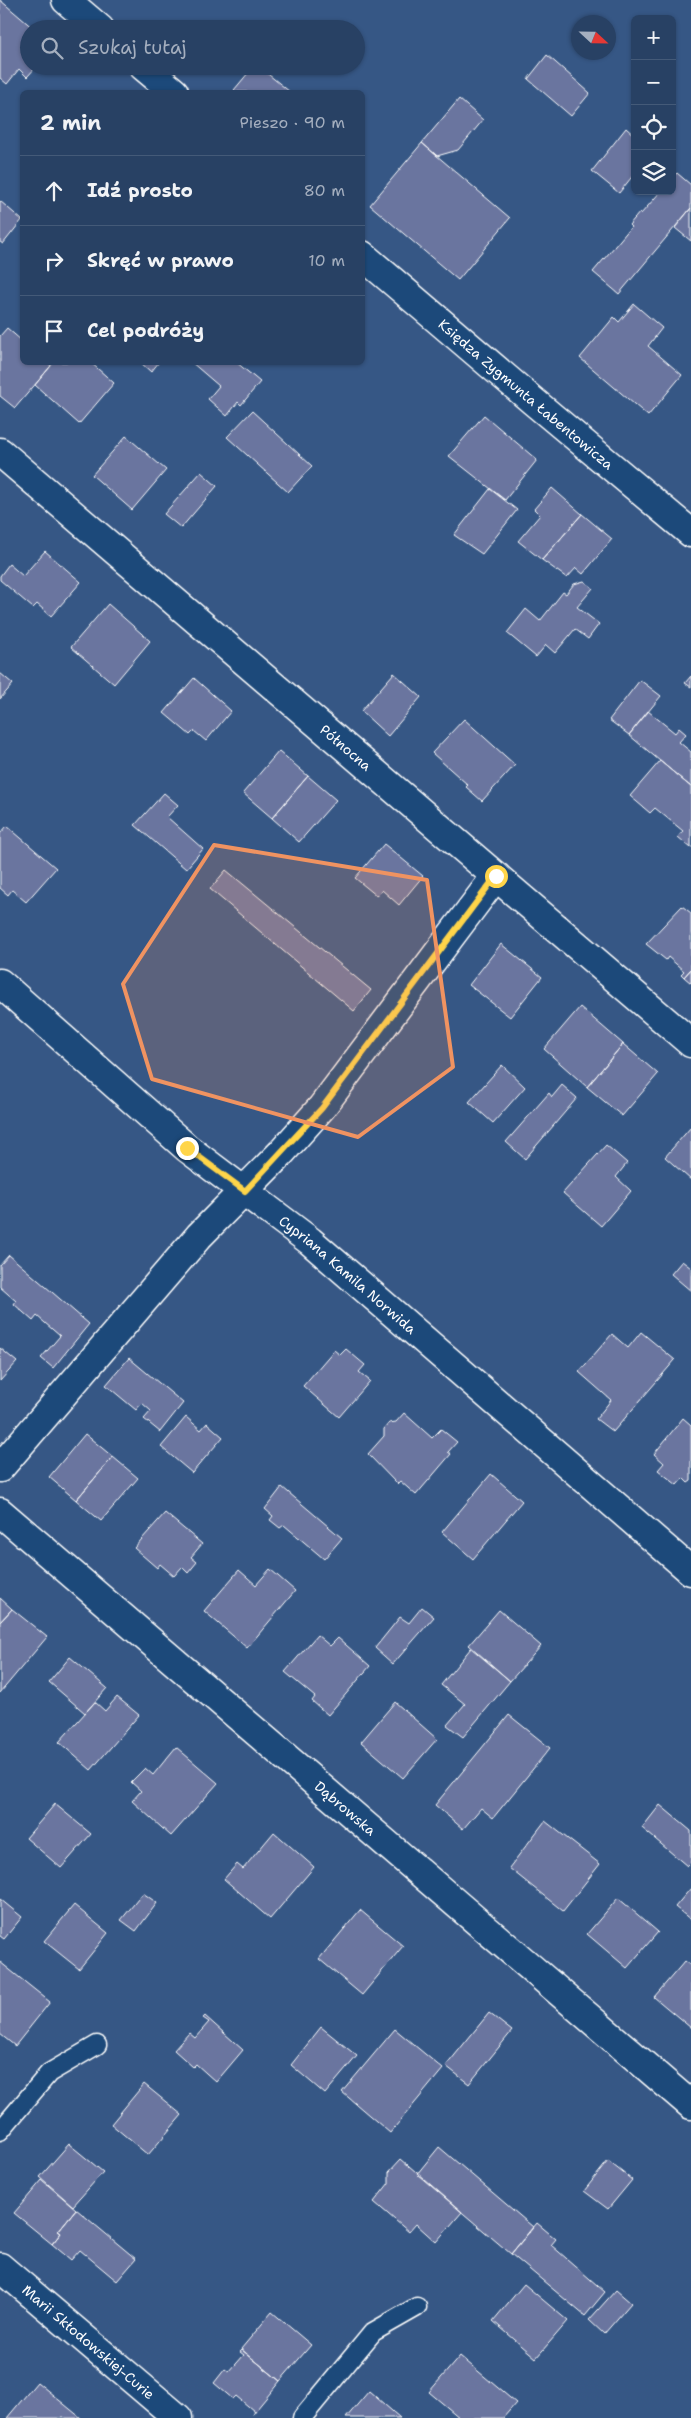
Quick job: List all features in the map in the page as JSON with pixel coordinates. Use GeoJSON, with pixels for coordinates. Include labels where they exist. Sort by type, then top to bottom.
{"type":"FeatureCollection","features":[{"type":"Feature","properties":{"kind":"street"},"geometry":{"type":"LineString","coordinates":[[66,0],[89,20]]}},
{"type":"Feature","properties":{"kind":"street"},"geometry":{"type":"LineString","coordinates":[[154,75],[172,90]]}},
{"type":"Feature","properties":{"kind":"street","name":"Księdza Zygmunta Łabentowicza"},"geometry":{"type":"LineString","coordinates":[[365,258],[532,401],[691,533]]}},
{"type":"Feature","properties":{"kind":"street","name":"Północna"},"geometry":{"type":"LineString","coordinates":[[0,452],[691,1043]]}},
{"type":"Feature","properties":{"kind":"street"},"geometry":{"type":"LineString","coordinates":[[0,1468],[199,1236],[245,1191],[322,1108],[496,876]]}},
{"type":"Feature","properties":{"kind":"street","name":"Cypriana Kamila Norwida"},"geometry":{"type":"LineString","coordinates":[[0,983],[187,1148],[310,1240],[691,1571]]}},
{"type":"Feature","properties":{"kind":"street","name":"Dąbrowska"},"geometry":{"type":"LineString","coordinates":[[0,1512],[691,2106]]}},
{"type":"Feature","properties":{"kind":"street","name":"Marii Skłodowskiej-Curie"},"geometry":{"type":"LineString","coordinates":[[0,2267],[178,2418]]}},
{"type":"Feature","properties":{"kind":"lane"},"geometry":{"type":"LineString","coordinates":[[0,2131],[50,2073],[97,2045]]}},
{"type":"Feature","properties":{"kind":"lane"},"geometry":{"type":"LineString","coordinates":[[302,2418],[374,2332],[417,2307]]}},
{"type":"Feature","properties":{"kind":"highlighted area"},"geometry":{"type":"Polygon","coordinates":[[[214,845],[427,880],[453,1067],[358,1137],[152,1079],[123,984],[214,845]]]}},
{"type":"Feature","properties":{"kind":"building"},"geometry":{"type":"Polygon","coordinates":[[[0,0],[23,20],[20,20],[20,70],[7,84],[0,78],[0,0]]]}},
{"type":"Feature","properties":{"kind":"building"},"geometry":{"type":"Polygon","coordinates":[[[547,55],[590,93],[571,116],[528,79],[547,55]]]}},
{"type":"Feature","properties":{"kind":"building"},"geometry":{"type":"Polygon","coordinates":[[[246,75],[269,75],[288,90],[234,90],[246,75]]]}},
{"type":"Feature","properties":{"kind":"building"},"geometry":{"type":"Polygon","coordinates":[[[459,99],[483,120],[458,150],[437,156],[422,143],[459,99]]]}},
{"type":"Feature","properties":{"kind":"building"},"geometry":{"type":"Polygon","coordinates":[[[626,128],[631,132],[631,178],[619,193],[592,171],[626,128]]]}},
{"type":"Feature","properties":{"kind":"building"},"geometry":{"type":"Polygon","coordinates":[[[422,143],[510,218],[458,280],[370,205],[422,143]]]}},
{"type":"Feature","properties":{"kind":"building"},"geometry":{"type":"Polygon","coordinates":[[[676,174],[691,185],[691,208],[619,294],[593,272],[631,227],[629,225],[658,195],[676,195],[676,174]]]}},
{"type":"Feature","properties":{"kind":"building"},"geometry":{"type":"Polygon","coordinates":[[[0,201],[20,218],[20,223],[3,244],[0,242],[0,201]]]}},
{"type":"Feature","properties":{"kind":"building"},"geometry":{"type":"Polygon","coordinates":[[[691,208],[691,241],[675,228],[691,208]]]}},
{"type":"Feature","properties":{"kind":"building"},"geometry":{"type":"Polygon","coordinates":[[[634,304],[662,328],[648,346],[682,375],[648,416],[580,358],[614,317],[619,322],[634,304]]]}},
{"type":"Feature","properties":{"kind":"building"},"geometry":{"type":"Polygon","coordinates":[[[7,328],[20,339],[20,365],[51,366],[15,408],[0,396],[0,336],[7,328]]]}},
{"type":"Feature","properties":{"kind":"building"},"geometry":{"type":"Polygon","coordinates":[[[52,365],[93,365],[114,383],[79,424],[35,385],[52,365]]]}},
{"type":"Feature","properties":{"kind":"building"},"geometry":{"type":"Polygon","coordinates":[[[143,365],[157,365],[151,372],[143,365]]]}},
{"type":"Feature","properties":{"kind":"building"},"geometry":{"type":"Polygon","coordinates":[[[194,365],[240,365],[260,382],[241,405],[238,402],[227,416],[208,399],[219,386],[194,365]]]}},
{"type":"Feature","properties":{"kind":"building"},"geometry":{"type":"Polygon","coordinates":[[[252,411],[312,466],[288,492],[227,437],[252,411]]]}},
{"type":"Feature","properties":{"kind":"building"},"geometry":{"type":"Polygon","coordinates":[[[484,415],[537,460],[505,500],[449,456],[484,415]]]}},
{"type":"Feature","properties":{"kind":"building"},"geometry":{"type":"Polygon","coordinates":[[[126,436],[166,470],[132,510],[92,475],[126,436]]]}},
{"type":"Feature","properties":{"kind":"building"},"geometry":{"type":"Polygon","coordinates":[[[201,472],[217,486],[181,528],[164,514],[201,472]]]}},
{"type":"Feature","properties":{"kind":"building"},"geometry":{"type":"Polygon","coordinates":[[[552,488],[582,514],[542,560],[518,541],[540,515],[534,509],[552,488]]]}},
{"type":"Feature","properties":{"kind":"building"},"geometry":{"type":"Polygon","coordinates":[[[490,489],[517,510],[482,554],[454,535],[490,489]]]}},
{"type":"Feature","properties":{"kind":"building"},"geometry":{"type":"Polygon","coordinates":[[[582,514],[612,539],[583,574],[576,568],[567,578],[542,560],[582,514]]]}},
{"type":"Feature","properties":{"kind":"building"},"geometry":{"type":"Polygon","coordinates":[[[45,551],[81,582],[51,616],[37,604],[33,608],[0,580],[0,576],[9,564],[23,576],[45,551]]]}},
{"type":"Feature","properties":{"kind":"building"},"geometry":{"type":"Polygon","coordinates":[[[584,581],[593,588],[577,607],[599,624],[588,639],[575,629],[555,653],[546,645],[536,657],[507,633],[526,609],[540,621],[563,592],[566,594],[574,584],[584,581]]]}},
{"type":"Feature","properties":{"kind":"building"},"geometry":{"type":"Polygon","coordinates":[[[108,604],[150,641],[114,684],[71,647],[108,604]]]}},
{"type":"Feature","properties":{"kind":"building"},"geometry":{"type":"Polygon","coordinates":[[[0,673],[13,684],[0,699],[0,673]]]}},
{"type":"Feature","properties":{"kind":"building"},"geometry":{"type":"Polygon","coordinates":[[[394,673],[421,697],[388,736],[361,711],[394,673]]]}},
{"type":"Feature","properties":{"kind":"building"},"geometry":{"type":"Polygon","coordinates":[[[691,676],[691,687],[685,683],[691,676]]]}},
{"type":"Feature","properties":{"kind":"building"},"geometry":{"type":"Polygon","coordinates":[[[194,678],[231,711],[206,741],[194,731],[190,735],[164,713],[194,678]]]}},
{"type":"Feature","properties":{"kind":"building"},"geometry":{"type":"Polygon","coordinates":[[[640,680],[661,696],[629,735],[609,720],[640,680]]]}},
{"type":"Feature","properties":{"kind":"building"},"geometry":{"type":"Polygon","coordinates":[[[648,711],[675,733],[679,728],[686,734],[679,742],[691,752],[691,787],[629,735],[648,711]]]}},
{"type":"Feature","properties":{"kind":"building"},"geometry":{"type":"Polygon","coordinates":[[[464,719],[515,765],[482,801],[466,787],[468,785],[432,753],[464,719]]]}},
{"type":"Feature","properties":{"kind":"building"},"geometry":{"type":"Polygon","coordinates":[[[279,751],[308,776],[272,818],[243,793],[279,751]]]}},
{"type":"Feature","properties":{"kind":"building"},"geometry":{"type":"Polygon","coordinates":[[[660,761],[691,787],[691,848],[678,837],[683,831],[655,808],[650,813],[630,796],[660,761]]]}},
{"type":"Feature","properties":{"kind":"building"},"geometry":{"type":"Polygon","coordinates":[[[308,776],[336,800],[299,842],[272,818],[308,776]]]}},
{"type":"Feature","properties":{"kind":"building"},"geometry":{"type":"Polygon","coordinates":[[[164,793],[178,805],[167,817],[203,849],[186,869],[135,825],[164,793]]]}},
{"type":"Feature","properties":{"kind":"building"},"geometry":{"type":"Polygon","coordinates":[[[7,826],[56,868],[26,902],[12,890],[8,895],[0,888],[0,834],[7,826]]]}},
{"type":"Feature","properties":{"kind":"building"},"geometry":{"type":"Polygon","coordinates":[[[384,844],[423,876],[399,905],[382,890],[377,896],[355,878],[384,844]]]}},
{"type":"Feature","properties":{"kind":"building"},"geometry":{"type":"Polygon","coordinates":[[[226,870],[371,990],[354,1011],[210,889],[226,870]]]}},
{"type":"Feature","properties":{"kind":"building"},"geometry":{"type":"Polygon","coordinates":[[[682,906],[691,913],[691,969],[684,977],[681,974],[684,971],[668,957],[666,960],[646,944],[682,906]]]}},
{"type":"Feature","properties":{"kind":"building"},"geometry":{"type":"Polygon","coordinates":[[[501,944],[542,977],[510,1017],[469,985],[501,944]]]}},
{"type":"Feature","properties":{"kind":"building"},"geometry":{"type":"Polygon","coordinates":[[[691,969],[691,983],[684,977],[691,969]]]}},
{"type":"Feature","properties":{"kind":"building"},"geometry":{"type":"Polygon","coordinates":[[[580,1007],[623,1044],[587,1087],[544,1049],[580,1007]]]}},
{"type":"Feature","properties":{"kind":"building"},"geometry":{"type":"Polygon","coordinates":[[[623,1044],[658,1074],[622,1116],[587,1087],[623,1044]]]}},
{"type":"Feature","properties":{"kind":"building"},"geometry":{"type":"Polygon","coordinates":[[[502,1065],[525,1087],[493,1123],[469,1102],[502,1065]]]}},
{"type":"Feature","properties":{"kind":"building"},"geometry":{"type":"Polygon","coordinates":[[[562,1085],[577,1098],[525,1159],[506,1142],[549,1093],[552,1097],[562,1085]]]}},
{"type":"Feature","properties":{"kind":"building"},"geometry":{"type":"Polygon","coordinates":[[[691,1127],[691,1180],[665,1157],[691,1127]]]}},
{"type":"Feature","properties":{"kind":"building"},"geometry":{"type":"Polygon","coordinates":[[[606,1145],[627,1163],[616,1177],[631,1191],[601,1226],[563,1193],[606,1145]]]}},
{"type":"Feature","properties":{"kind":"building"},"geometry":{"type":"Polygon","coordinates":[[[9,1255],[89,1324],[53,1368],[41,1358],[60,1336],[37,1316],[33,1321],[14,1304],[16,1301],[0,1287],[0,1265],[9,1255]]]}},
{"type":"Feature","properties":{"kind":"building"},"geometry":{"type":"Polygon","coordinates":[[[682,1261],[691,1268],[691,1291],[671,1274],[682,1261]]]}},
{"type":"Feature","properties":{"kind":"building"},"geometry":{"type":"Polygon","coordinates":[[[641,1332],[675,1360],[613,1432],[596,1419],[611,1400],[579,1372],[612,1334],[628,1348],[641,1332]]]}},
{"type":"Feature","properties":{"kind":"building"},"geometry":{"type":"Polygon","coordinates":[[[0,1348],[17,1362],[0,1381],[0,1348]]]}},
{"type":"Feature","properties":{"kind":"building"},"geometry":{"type":"Polygon","coordinates":[[[346,1349],[365,1365],[359,1372],[370,1381],[339,1417],[303,1386],[334,1350],[340,1355],[346,1349]]]}},
{"type":"Feature","properties":{"kind":"building"},"geometry":{"type":"Polygon","coordinates":[[[129,1358],[183,1403],[160,1432],[144,1419],[151,1411],[142,1403],[136,1410],[106,1385],[129,1358]]]}},
{"type":"Feature","properties":{"kind":"building"},"geometry":{"type":"Polygon","coordinates":[[[404,1413],[432,1438],[441,1429],[457,1442],[448,1452],[451,1454],[416,1495],[400,1481],[397,1484],[368,1454],[384,1436],[384,1429],[389,1423],[396,1422],[404,1413]]]}},
{"type":"Feature","properties":{"kind":"building"},"geometry":{"type":"Polygon","coordinates":[[[186,1417],[201,1430],[207,1423],[223,1437],[192,1473],[161,1447],[186,1417]]]}},
{"type":"Feature","properties":{"kind":"building"},"geometry":{"type":"Polygon","coordinates":[[[683,1418],[691,1425],[691,1481],[688,1483],[683,1478],[677,1485],[658,1470],[664,1463],[654,1454],[683,1418]]]}},
{"type":"Feature","properties":{"kind":"building"},"geometry":{"type":"Polygon","coordinates":[[[85,1434],[113,1457],[76,1500],[49,1477],[85,1434]]]}},
{"type":"Feature","properties":{"kind":"building"},"geometry":{"type":"Polygon","coordinates":[[[113,1457],[138,1478],[101,1521],[76,1500],[113,1457]]]}},
{"type":"Feature","properties":{"kind":"building"},"geometry":{"type":"Polygon","coordinates":[[[491,1474],[522,1501],[473,1559],[442,1532],[491,1474]]]}},
{"type":"Feature","properties":{"kind":"building"},"geometry":{"type":"Polygon","coordinates":[[[282,1487],[342,1538],[324,1559],[284,1525],[280,1528],[270,1520],[273,1516],[265,1509],[282,1487]]]}},
{"type":"Feature","properties":{"kind":"building"},"geometry":{"type":"Polygon","coordinates":[[[165,1513],[202,1544],[191,1557],[197,1562],[188,1573],[182,1567],[174,1576],[160,1564],[157,1568],[134,1548],[165,1513]]]}},
{"type":"Feature","properties":{"kind":"building"},"geometry":{"type":"Polygon","coordinates":[[[270,1569],[295,1591],[247,1648],[204,1611],[239,1570],[256,1585],[270,1569]]]}},
{"type":"Feature","properties":{"kind":"building"},"geometry":{"type":"Polygon","coordinates":[[[0,1598],[12,1609],[0,1622],[0,1598]]]}},
{"type":"Feature","properties":{"kind":"building"},"geometry":{"type":"Polygon","coordinates":[[[422,1607],[434,1617],[393,1664],[375,1648],[400,1617],[409,1623],[422,1607]]]}},
{"type":"Feature","properties":{"kind":"building"},"geometry":{"type":"Polygon","coordinates":[[[12,1609],[47,1637],[0,1693],[0,1622],[12,1609]]]}},
{"type":"Feature","properties":{"kind":"building"},"geometry":{"type":"Polygon","coordinates":[[[499,1610],[541,1646],[510,1681],[469,1645],[499,1610]]]}},
{"type":"Feature","properties":{"kind":"building"},"geometry":{"type":"Polygon","coordinates":[[[317,1635],[330,1646],[338,1638],[370,1666],[328,1715],[312,1701],[315,1697],[285,1672],[317,1635]]]}},
{"type":"Feature","properties":{"kind":"building"},"geometry":{"type":"Polygon","coordinates":[[[471,1648],[510,1681],[463,1737],[447,1725],[465,1704],[441,1685],[471,1648]]]}},
{"type":"Feature","properties":{"kind":"building"},"geometry":{"type":"Polygon","coordinates":[[[70,1657],[107,1688],[85,1713],[49,1682],[70,1657]]]}},
{"type":"Feature","properties":{"kind":"building"},"geometry":{"type":"Polygon","coordinates":[[[117,1697],[139,1715],[91,1770],[59,1742],[95,1702],[105,1711],[117,1697]]]}},
{"type":"Feature","properties":{"kind":"building"},"geometry":{"type":"Polygon","coordinates":[[[395,1702],[437,1739],[403,1778],[361,1742],[395,1702]]]}},
{"type":"Feature","properties":{"kind":"building"},"geometry":{"type":"Polygon","coordinates":[[[509,1715],[550,1748],[493,1818],[481,1808],[463,1829],[435,1805],[509,1715]]]}},
{"type":"Feature","properties":{"kind":"building"},"geometry":{"type":"Polygon","coordinates":[[[176,1747],[218,1783],[171,1836],[132,1801],[141,1791],[131,1782],[145,1768],[153,1775],[176,1747]]]}},
{"type":"Feature","properties":{"kind":"building"},"geometry":{"type":"Polygon","coordinates":[[[55,1804],[91,1834],[61,1868],[26,1838],[55,1804]]]}},
{"type":"Feature","properties":{"kind":"building"},"geometry":{"type":"Polygon","coordinates":[[[660,1805],[691,1831],[691,1862],[687,1866],[642,1828],[660,1805]]]}},
{"type":"Feature","properties":{"kind":"building"},"geometry":{"type":"Polygon","coordinates":[[[545,1821],[600,1864],[563,1911],[509,1868],[545,1821]]]}},
{"type":"Feature","properties":{"kind":"building"},"geometry":{"type":"Polygon","coordinates":[[[274,1832],[314,1867],[270,1919],[224,1879],[237,1864],[243,1869],[274,1832]]]}},
{"type":"Feature","properties":{"kind":"building"},"geometry":{"type":"Polygon","coordinates":[[[691,1888],[691,1920],[675,1907],[691,1888]]]}},
{"type":"Feature","properties":{"kind":"building"},"geometry":{"type":"Polygon","coordinates":[[[143,1893],[157,1903],[136,1931],[121,1920],[143,1893]]]}},
{"type":"Feature","properties":{"kind":"building"},"geometry":{"type":"Polygon","coordinates":[[[618,1898],[658,1932],[627,1968],[587,1934],[618,1898]]]}},
{"type":"Feature","properties":{"kind":"building"},"geometry":{"type":"Polygon","coordinates":[[[0,1899],[22,1917],[4,1939],[0,1936],[0,1899]]]}},
{"type":"Feature","properties":{"kind":"building"},"geometry":{"type":"Polygon","coordinates":[[[74,1905],[108,1933],[79,1969],[44,1941],[74,1905]]]}},
{"type":"Feature","properties":{"kind":"building"},"geometry":{"type":"Polygon","coordinates":[[[360,1910],[403,1946],[362,1995],[319,1959],[360,1910]]]}},
{"type":"Feature","properties":{"kind":"building"},"geometry":{"type":"Polygon","coordinates":[[[685,1961],[691,1966],[691,2028],[654,1997],[685,1961]]]}},
{"type":"Feature","properties":{"kind":"building"},"geometry":{"type":"Polygon","coordinates":[[[0,1962],[50,2002],[15,2046],[0,2034],[0,1962]]]}},
{"type":"Feature","properties":{"kind":"building"},"geometry":{"type":"Polygon","coordinates":[[[489,2013],[512,2031],[469,2084],[446,2066],[489,2013]]]}},
{"type":"Feature","properties":{"kind":"building"},"geometry":{"type":"Polygon","coordinates":[[[205,2016],[243,2050],[216,2082],[196,2064],[193,2067],[174,2050],[189,2033],[195,2038],[209,2022],[203,2018],[205,2016]]]}},
{"type":"Feature","properties":{"kind":"building"},"geometry":{"type":"Polygon","coordinates":[[[321,2027],[357,2056],[325,2094],[291,2065],[321,2027]]]}},
{"type":"Feature","properties":{"kind":"building"},"geometry":{"type":"Polygon","coordinates":[[[395,2029],[443,2069],[390,2133],[342,2092],[395,2029]]]}},
{"type":"Feature","properties":{"kind":"building"},"geometry":{"type":"Polygon","coordinates":[[[144,2084],[182,2115],[148,2155],[111,2124],[144,2084]]]}},
{"type":"Feature","properties":{"kind":"building"},"geometry":{"type":"Polygon","coordinates":[[[69,2144],[103,2172],[73,2206],[40,2177],[69,2144]]]}},
{"type":"Feature","properties":{"kind":"building"},"geometry":{"type":"Polygon","coordinates":[[[439,2147],[533,2227],[511,2254],[417,2174],[439,2147]]]}},
{"type":"Feature","properties":{"kind":"building"},"geometry":{"type":"Polygon","coordinates":[[[401,2159],[462,2212],[436,2242],[416,2224],[409,2232],[374,2202],[389,2183],[389,2172],[401,2159]]]}},
{"type":"Feature","properties":{"kind":"building"},"geometry":{"type":"Polygon","coordinates":[[[608,2161],[632,2180],[608,2209],[584,2191],[608,2161]]]}},
{"type":"Feature","properties":{"kind":"building"},"geometry":{"type":"Polygon","coordinates":[[[42,2180],[76,2209],[58,2231],[61,2233],[52,2244],[14,2213],[42,2180]]]}},
{"type":"Feature","properties":{"kind":"building"},"geometry":{"type":"Polygon","coordinates":[[[76,2209],[136,2259],[117,2281],[80,2250],[71,2260],[52,2244],[61,2233],[58,2231],[76,2209]]]}},
{"type":"Feature","properties":{"kind":"building"},"geometry":{"type":"Polygon","coordinates":[[[537,2223],[556,2239],[551,2245],[605,2292],[585,2316],[511,2254],[537,2223]]]}},
{"type":"Feature","properties":{"kind":"building"},"geometry":{"type":"Polygon","coordinates":[[[524,2284],[568,2321],[536,2358],[493,2321],[524,2284]]]}},
{"type":"Feature","properties":{"kind":"building"},"geometry":{"type":"Polygon","coordinates":[[[616,2290],[631,2303],[604,2334],[589,2320],[616,2290]]]}},
{"type":"Feature","properties":{"kind":"building"},"geometry":{"type":"Polygon","coordinates":[[[272,2312],[311,2345],[280,2381],[241,2349],[272,2312]]]}},
{"type":"Feature","properties":{"kind":"building"},"geometry":{"type":"Polygon","coordinates":[[[242,2350],[280,2381],[252,2415],[254,2411],[236,2396],[233,2399],[214,2383],[225,2369],[229,2372],[244,2355],[240,2352],[242,2350]]]}},
{"type":"Feature","properties":{"kind":"building"},"geometry":{"type":"Polygon","coordinates":[[[460,2356],[516,2403],[503,2418],[460,2418],[429,2392],[460,2356]]]}},
{"type":"Feature","properties":{"kind":"building"},"geometry":{"type":"Polygon","coordinates":[[[37,2382],[81,2418],[7,2418],[37,2382]]]}},
{"type":"Feature","properties":{"kind":"building"},"geometry":{"type":"Polygon","coordinates":[[[369,2391],[400,2418],[346,2418],[369,2391]]]}},
{"type":"Feature","properties":{"kind":"route"},"geometry":{"type":"LineString","coordinates":[[187,1148],[245,1191],[322,1108],[496,876]]}}]}
